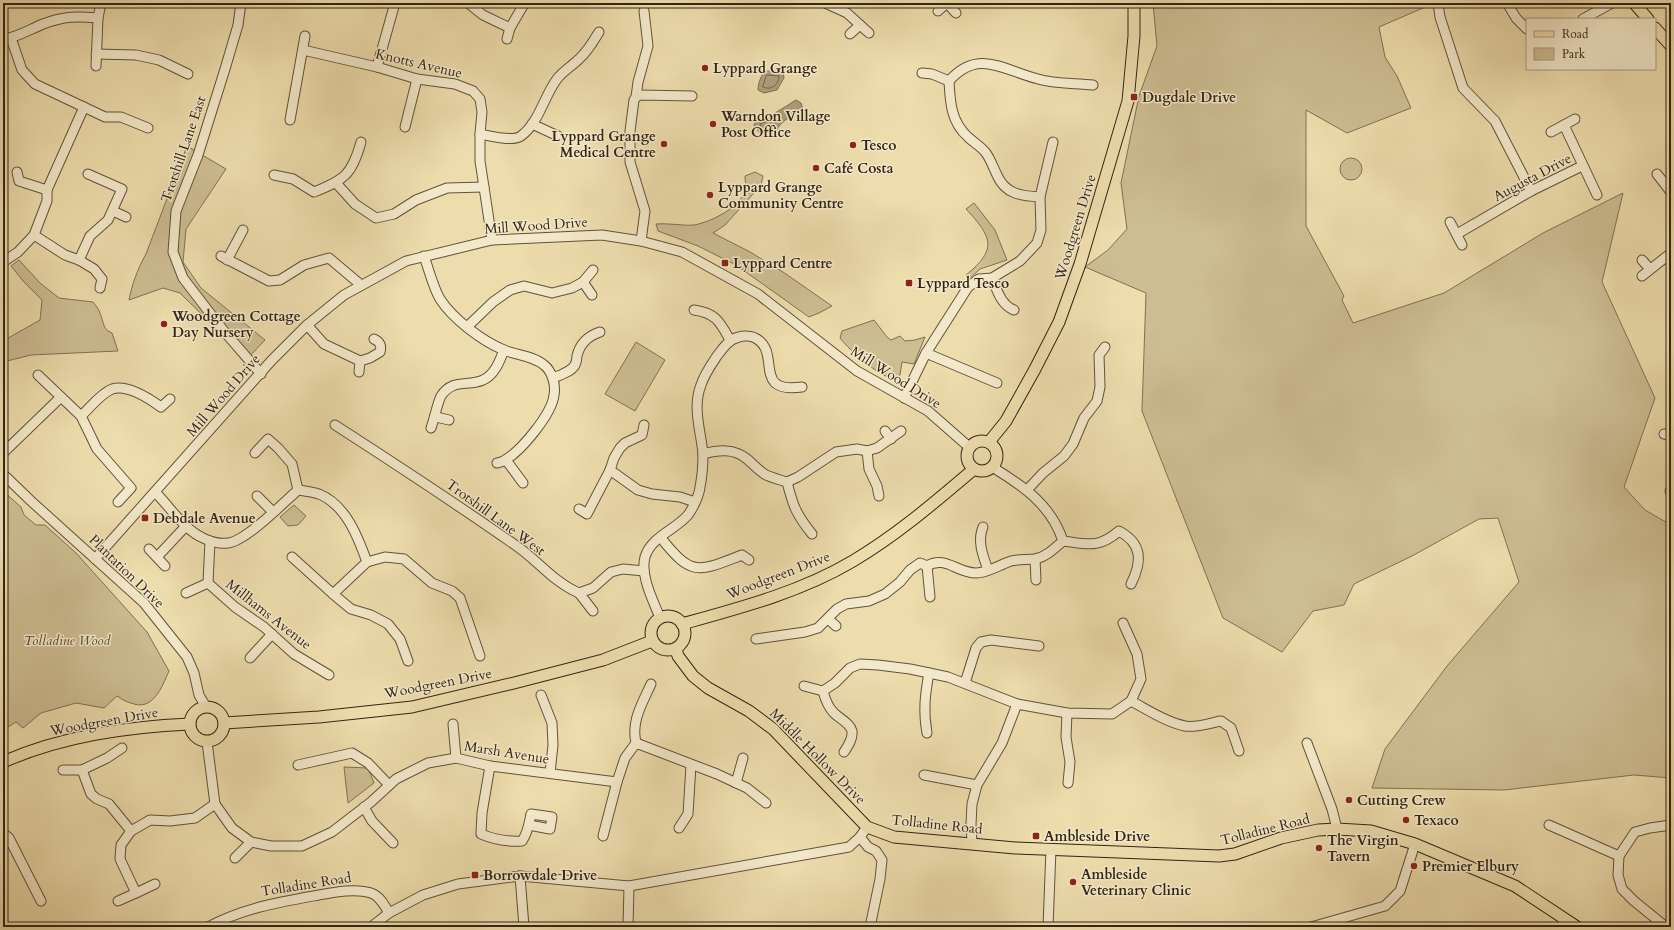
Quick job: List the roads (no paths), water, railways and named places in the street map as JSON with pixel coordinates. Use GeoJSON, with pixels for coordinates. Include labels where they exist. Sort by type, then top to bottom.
{"type":"FeatureCollection","features":[{"type":"Feature","properties":{"kind":"main road","name":"Woodgreen Drive"},"geometry":{"type":"LineString","coordinates":[[989,442],[1013,408],[1035,369],[1059,322],[1080,264],[1128,101],[1134,36],[1134,3]]}},
{"type":"Feature","properties":{"kind":"main road"},"geometry":{"type":"LineString","coordinates":[[1634,3],[1647,18]]}},
{"type":"Feature","properties":{"kind":"main road"},"geometry":{"type":"LineString","coordinates":[[1656,29],[1671,46]]}},
{"type":"Feature","properties":{"kind":"main road"},"geometry":{"type":"LineString","coordinates":[[978,440],[989,442],[996,450],[997,456],[994,465],[986,470],[981,471],[974,469],[966,458],[969,446],[978,440]]}},
{"type":"Feature","properties":{"kind":"main road","name":"Woodgreen Drive"},"geometry":{"type":"LineString","coordinates":[[682,624],[755,604],[812,582],[852,561],[902,528],[974,469]]}},
{"type":"Feature","properties":{"kind":"main road"},"geometry":{"type":"LineString","coordinates":[[666,616],[676,618],[682,624],[685,632],[683,641],[676,649],[668,651],[658,648],[652,641],[651,633],[653,624],[660,618],[666,616]]}},
{"type":"Feature","properties":{"kind":"main road","name":"Woodgreen Drive"},"geometry":{"type":"LineString","coordinates":[[224,723],[319,717],[412,706],[514,683],[603,660],[652,641]]}},
{"type":"Feature","properties":{"kind":"main road","name":"Middle Hollow Drive"},"geometry":{"type":"LineString","coordinates":[[676,649],[678,656],[693,676],[708,688],[749,711],[773,729],[867,826]]}},
{"type":"Feature","properties":{"kind":"main road"},"geometry":{"type":"LineString","coordinates":[[206,707],[215,709],[222,715],[224,723],[223,732],[215,740],[207,742],[197,739],[192,732],[190,724],[192,716],[199,709],[206,707]]}},
{"type":"Feature","properties":{"kind":"main road","name":"Woodgreen Drive"},"geometry":{"type":"LineString","coordinates":[[3,762],[65,740],[145,726],[190,724]]}},
{"type":"Feature","properties":{"kind":"main road","name":"Tolladine Road"},"geometry":{"type":"LineString","coordinates":[[867,826],[894,837],[1016,848],[1219,856],[1235,854],[1281,838],[1318,830],[1338,829],[1371,831],[1415,844],[1515,886],[1577,927]]}},
{"type":"Feature","properties":{"kind":"street"},"geometry":{"type":"LineString","coordinates":[[96,66],[98,18],[101,3]]}},
{"type":"Feature","properties":{"kind":"street","name":"Trotshill Lane East"},"geometry":{"type":"LineString","coordinates":[[241,3],[238,25],[225,69],[198,155],[176,211],[173,252],[183,278],[223,330],[261,374]]}},
{"type":"Feature","properties":{"kind":"street"},"geometry":{"type":"LineString","coordinates":[[376,67],[395,3]]}},
{"type":"Feature","properties":{"kind":"street"},"geometry":{"type":"LineString","coordinates":[[468,3],[483,15],[510,28]]}},
{"type":"Feature","properties":{"kind":"street"},"geometry":{"type":"LineString","coordinates":[[825,3],[848,13],[869,33]]}},
{"type":"Feature","properties":{"kind":"street"},"geometry":{"type":"LineString","coordinates":[[938,11],[947,3],[956,13]]}},
{"type":"Feature","properties":{"kind":"street"},"geometry":{"type":"LineString","coordinates":[[1438,3],[1440,17],[1463,88],[1467,94],[1495,121],[1531,191]]}},
{"type":"Feature","properties":{"kind":"street"},"geometry":{"type":"LineString","coordinates":[[1507,3],[1516,18],[1526,28]]}},
{"type":"Feature","properties":{"kind":"street"},"geometry":{"type":"LineString","coordinates":[[1585,18],[1612,3]]}},
{"type":"Feature","properties":{"kind":"street"},"geometry":{"type":"LineString","coordinates":[[507,39],[510,28],[524,4]]}},
{"type":"Feature","properties":{"kind":"street"},"geometry":{"type":"LineString","coordinates":[[641,241],[645,211],[639,188],[632,172],[630,155],[632,110],[648,46],[644,11]]}},
{"type":"Feature","properties":{"kind":"street"},"geometry":{"type":"LineString","coordinates":[[98,18],[72,16],[45,23],[7,39],[22,70],[35,84],[105,116],[121,117],[148,128]]}},
{"type":"Feature","properties":{"kind":"street"},"geometry":{"type":"LineString","coordinates":[[850,34],[860,25]]}},
{"type":"Feature","properties":{"kind":"street"},"geometry":{"type":"LineString","coordinates":[[480,134],[513,139],[521,137],[532,124],[561,73],[589,49],[599,32]]}},
{"type":"Feature","properties":{"kind":"street"},"geometry":{"type":"LineString","coordinates":[[290,120],[305,36]]}},
{"type":"Feature","properties":{"kind":"street","name":"Knotts Avenue"},"geometry":{"type":"LineString","coordinates":[[303,50],[376,67],[417,79],[455,84],[473,91],[480,100],[482,112],[480,161],[492,240]]}},
{"type":"Feature","properties":{"kind":"street"},"geometry":{"type":"LineString","coordinates":[[96,54],[136,56],[160,60],[188,74]]}},
{"type":"Feature","properties":{"kind":"street"},"geometry":{"type":"LineString","coordinates":[[1040,197],[1024,196],[1012,192],[1001,184],[991,160],[983,149],[968,138],[957,127],[952,109],[949,81],[957,72],[975,63],[996,64],[1039,80],[1092,85]]}},
{"type":"Feature","properties":{"kind":"street"},"geometry":{"type":"LineString","coordinates":[[922,73],[932,74],[949,81]]}},
{"type":"Feature","properties":{"kind":"street"},"geometry":{"type":"LineString","coordinates":[[405,127],[417,79]]}},
{"type":"Feature","properties":{"kind":"street"},"geometry":{"type":"LineString","coordinates":[[636,97],[640,95],[692,96]]}},
{"type":"Feature","properties":{"kind":"street"},"geometry":{"type":"LineString","coordinates":[[3,262],[18,252],[34,235],[47,201],[47,190],[84,107]]}},
{"type":"Feature","properties":{"kind":"street"},"geometry":{"type":"LineString","coordinates":[[1551,132],[1575,119]]}},
{"type":"Feature","properties":{"kind":"street"},"geometry":{"type":"LineString","coordinates":[[532,124],[558,136]]}},
{"type":"Feature","properties":{"kind":"street","name":"Augusta Drive"},"geometry":{"type":"LineString","coordinates":[[1457,234],[1531,191],[1582,166],[1564,125]]}},
{"type":"Feature","properties":{"kind":"street"},"geometry":{"type":"LineString","coordinates":[[274,175],[293,179],[314,192],[336,183],[350,171],[361,142]]}},
{"type":"Feature","properties":{"kind":"street"},"geometry":{"type":"LineString","coordinates":[[904,398],[926,353],[968,287],[979,279],[992,278],[1020,262],[1037,243],[1041,230],[1040,197],[1053,142]]}},
{"type":"Feature","properties":{"kind":"street"},"geometry":{"type":"LineString","coordinates":[[1582,166],[1597,195]]}},
{"type":"Feature","properties":{"kind":"street"},"geometry":{"type":"LineString","coordinates":[[17,172],[19,181],[47,190]]}},
{"type":"Feature","properties":{"kind":"street"},"geometry":{"type":"LineString","coordinates":[[79,260],[90,236],[108,220],[122,189],[88,174]]}},
{"type":"Feature","properties":{"kind":"street"},"geometry":{"type":"LineString","coordinates":[[1657,174],[1671,192]]}},
{"type":"Feature","properties":{"kind":"street"},"geometry":{"type":"LineString","coordinates":[[336,183],[355,204],[376,218],[394,214],[416,200],[447,188],[484,187]]}},
{"type":"Feature","properties":{"kind":"street"},"geometry":{"type":"LineString","coordinates":[[112,211],[126,217]]}},
{"type":"Feature","properties":{"kind":"street"},"geometry":{"type":"LineString","coordinates":[[1450,222],[1462,245]]}},
{"type":"Feature","properties":{"kind":"street"},"geometry":{"type":"LineString","coordinates":[[243,230],[224,258],[268,280],[280,280],[304,265],[328,258],[361,285]]}},
{"type":"Feature","properties":{"kind":"street","name":"Mill Wood Drive"},"geometry":{"type":"LineString","coordinates":[[95,559],[307,325],[344,295],[406,261],[492,240],[602,234],[641,241],[682,252],[758,294],[857,371],[928,411],[969,446]]}},
{"type":"Feature","properties":{"kind":"street"},"geometry":{"type":"LineString","coordinates":[[34,235],[65,255],[94,268],[102,279],[100,288]]}},
{"type":"Feature","properties":{"kind":"street"},"geometry":{"type":"LineString","coordinates":[[1642,276],[1671,253]]}},
{"type":"Feature","properties":{"kind":"street"},"geometry":{"type":"LineString","coordinates":[[424,256],[440,298],[453,316],[486,340],[504,350],[544,364],[553,378],[554,396],[548,413],[518,450],[501,462],[523,483]]}},
{"type":"Feature","properties":{"kind":"street"},"geometry":{"type":"LineString","coordinates":[[1642,260],[1650,269]]}},
{"type":"Feature","properties":{"kind":"street"},"geometry":{"type":"LineString","coordinates":[[467,327],[493,302],[510,290],[524,286],[552,293],[572,288],[583,282],[593,270]]}},
{"type":"Feature","properties":{"kind":"street"},"geometry":{"type":"LineString","coordinates":[[992,278],[1002,301],[1008,308],[1014,310]]}},
{"type":"Feature","properties":{"kind":"street"},"geometry":{"type":"LineString","coordinates":[[583,282],[592,295]]}},
{"type":"Feature","properties":{"kind":"street"},"geometry":{"type":"LineString","coordinates":[[694,310],[712,314],[718,320],[730,340]]}},
{"type":"Feature","properties":{"kind":"street"},"geometry":{"type":"LineString","coordinates":[[307,325],[324,344],[360,361],[370,358],[380,352],[381,346],[379,341],[374,339]]}},
{"type":"Feature","properties":{"kind":"street"},"geometry":{"type":"LineString","coordinates":[[553,378],[567,372],[575,365],[579,348],[590,336],[600,332]]}},
{"type":"Feature","properties":{"kind":"street"},"geometry":{"type":"LineString","coordinates":[[660,618],[644,570],[645,557],[650,546],[688,515],[700,489],[703,454],[698,424],[697,402],[700,386],[709,368],[730,340],[740,336],[754,337],[763,343],[768,355],[770,377],[780,387],[791,389],[802,387]]}},
{"type":"Feature","properties":{"kind":"street"},"geometry":{"type":"LineString","coordinates":[[1027,490],[1043,473],[1064,456],[1073,444],[1084,418],[1097,401],[1100,387],[1099,355],[1105,347]]}},
{"type":"Feature","properties":{"kind":"street"},"geometry":{"type":"LineString","coordinates":[[431,428],[436,417],[441,396],[447,389],[456,384],[473,383],[484,380],[494,370],[504,350]]}},
{"type":"Feature","properties":{"kind":"street"},"geometry":{"type":"LineString","coordinates":[[926,353],[997,384]]}},
{"type":"Feature","properties":{"kind":"street"},"geometry":{"type":"LineString","coordinates":[[359,372],[360,361]]}},
{"type":"Feature","properties":{"kind":"street"},"geometry":{"type":"LineString","coordinates":[[38,375],[81,416],[97,449],[131,488],[118,502]]}},
{"type":"Feature","properties":{"kind":"street"},"geometry":{"type":"LineString","coordinates":[[81,416],[102,396],[112,389],[131,391],[146,397],[161,407],[170,399]]}},
{"type":"Feature","properties":{"kind":"street"},"geometry":{"type":"LineString","coordinates":[[3,453],[61,397]]}},
{"type":"Feature","properties":{"kind":"street"},"geometry":{"type":"LineString","coordinates":[[436,417],[449,420]]}},
{"type":"Feature","properties":{"kind":"street"},"geometry":{"type":"LineString","coordinates":[[579,509],[587,514],[610,470],[614,458],[625,443],[646,437],[644,424]]}},
{"type":"Feature","properties":{"kind":"street","name":"Trotshill Lane West"},"geometry":{"type":"LineString","coordinates":[[335,425],[520,548],[559,582],[579,593]]}},
{"type":"Feature","properties":{"kind":"street"},"geometry":{"type":"LineString","coordinates":[[885,431],[891,439]]}},
{"type":"Feature","properties":{"kind":"street"},"geometry":{"type":"LineString","coordinates":[[703,454],[716,450],[726,450],[745,458],[765,474],[787,482],[798,477],[836,452],[857,449],[867,451],[877,448],[901,431]]}},
{"type":"Feature","properties":{"kind":"street"},"geometry":{"type":"LineString","coordinates":[[255,453],[268,439],[292,464],[298,490]]}},
{"type":"Feature","properties":{"kind":"street"},"geometry":{"type":"LineString","coordinates":[[867,451],[869,469],[877,486],[879,496]]}},
{"type":"Feature","properties":{"kind":"street"},"geometry":{"type":"LineString","coordinates":[[994,465],[997,470],[1034,495],[1058,526],[1063,541]]}},
{"type":"Feature","properties":{"kind":"street"},"geometry":{"type":"LineString","coordinates":[[610,470],[638,490],[652,494],[680,497],[695,502]]}},
{"type":"Feature","properties":{"kind":"street","name":"Plantation Drive"},"geometry":{"type":"LineString","coordinates":[[3,474],[144,603],[182,650],[194,673],[200,695],[206,707]]}},
{"type":"Feature","properties":{"kind":"street"},"geometry":{"type":"LineString","coordinates":[[787,482],[795,512],[798,518],[812,534]]}},
{"type":"Feature","properties":{"kind":"street"},"geometry":{"type":"LineString","coordinates":[[155,492],[186,526],[198,535],[210,541],[228,543],[248,534],[298,490]]}},
{"type":"Feature","properties":{"kind":"street"},"geometry":{"type":"LineString","coordinates":[[298,490],[320,494],[337,507],[350,523],[366,562]]}},
{"type":"Feature","properties":{"kind":"street"},"geometry":{"type":"LineString","coordinates":[[257,496],[273,512]]}},
{"type":"Feature","properties":{"kind":"street"},"geometry":{"type":"LineString","coordinates":[[157,557],[186,526]]}},
{"type":"Feature","properties":{"kind":"street"},"geometry":{"type":"LineString","coordinates":[[983,526],[981,532],[981,548],[988,570]]}},
{"type":"Feature","properties":{"kind":"street"},"geometry":{"type":"LineString","coordinates":[[1063,541],[1086,545],[1099,544],[1111,538],[1119,531],[1124,534],[1136,546],[1139,553],[1138,570],[1131,584]]}},
{"type":"Feature","properties":{"kind":"street"},"geometry":{"type":"LineString","coordinates":[[661,538],[674,554],[683,562],[697,568],[710,567],[742,554],[749,560]]}},
{"type":"Feature","properties":{"kind":"street","name":"Millhams Avenue"},"geometry":{"type":"LineString","coordinates":[[210,541],[208,583],[234,606],[272,634],[294,654],[329,675]]}},
{"type":"Feature","properties":{"kind":"street"},"geometry":{"type":"LineString","coordinates":[[927,566],[934,561],[940,561],[975,573],[1010,562],[1023,559],[1035,559],[1049,553],[1063,541]]}},
{"type":"Feature","properties":{"kind":"street"},"geometry":{"type":"LineString","coordinates":[[149,549],[165,566]]}},
{"type":"Feature","properties":{"kind":"street"},"geometry":{"type":"LineString","coordinates":[[292,557],[351,609],[371,615],[388,624],[400,639],[408,661]]}},
{"type":"Feature","properties":{"kind":"street"},"geometry":{"type":"LineString","coordinates":[[333,594],[366,562],[385,557],[404,559],[432,583],[452,591],[460,598],[480,656]]}},
{"type":"Feature","properties":{"kind":"street"},"geometry":{"type":"LineString","coordinates":[[1035,559],[1036,580]]}},
{"type":"Feature","properties":{"kind":"street"},"geometry":{"type":"LineString","coordinates":[[756,639],[805,632],[818,628],[837,609],[846,604],[869,601],[885,594],[900,582],[910,570],[920,563],[927,566]]}},
{"type":"Feature","properties":{"kind":"street"},"geometry":{"type":"LineString","coordinates":[[927,566],[930,597]]}},
{"type":"Feature","properties":{"kind":"street"},"geometry":{"type":"LineString","coordinates":[[593,610],[579,593],[593,588],[611,572],[622,569],[644,570]]}},
{"type":"Feature","properties":{"kind":"street"},"geometry":{"type":"LineString","coordinates":[[186,593],[208,583]]}},
{"type":"Feature","properties":{"kind":"street"},"geometry":{"type":"LineString","coordinates":[[828,619],[836,626]]}},
{"type":"Feature","properties":{"kind":"street"},"geometry":{"type":"LineString","coordinates":[[804,686],[823,691],[835,683],[850,668],[860,664],[878,665],[929,673],[965,683],[1017,704],[1067,713],[1112,714],[1131,701],[1141,679],[1137,654],[1123,623]]}},
{"type":"Feature","properties":{"kind":"street"},"geometry":{"type":"LineString","coordinates":[[250,658],[272,634]]}},
{"type":"Feature","properties":{"kind":"street"},"geometry":{"type":"LineString","coordinates":[[965,683],[976,648],[981,642],[990,640],[1039,646]]}},
{"type":"Feature","properties":{"kind":"street"},"geometry":{"type":"LineString","coordinates":[[927,733],[924,717],[924,698],[929,673]]}},
{"type":"Feature","properties":{"kind":"street"},"geometry":{"type":"LineString","coordinates":[[636,743],[633,732],[637,712],[651,684]]}},
{"type":"Feature","properties":{"kind":"street"},"geometry":{"type":"LineString","coordinates":[[823,691],[826,701],[833,712],[848,724],[852,731],[850,740],[844,752]]}},
{"type":"Feature","properties":{"kind":"street"},"geometry":{"type":"LineString","coordinates":[[541,694],[552,723],[553,745],[550,773]]}},
{"type":"Feature","properties":{"kind":"street"},"geometry":{"type":"LineString","coordinates":[[646,695],[654,700]]}},
{"type":"Feature","properties":{"kind":"street"},"geometry":{"type":"LineString","coordinates":[[1131,701],[1162,718],[1186,726],[1203,725],[1221,721],[1231,728],[1239,751]]}},
{"type":"Feature","properties":{"kind":"street"},"geometry":{"type":"LineString","coordinates":[[972,843],[972,804],[976,785],[1002,743],[1017,704]]}},
{"type":"Feature","properties":{"kind":"street"},"geometry":{"type":"LineString","coordinates":[[1067,713],[1066,737],[1070,762],[1068,782]]}},
{"type":"Feature","properties":{"kind":"street"},"geometry":{"type":"LineString","coordinates":[[453,724],[456,758]]}},
{"type":"Feature","properties":{"kind":"street","name":"Marsh Avenue"},"geometry":{"type":"LineString","coordinates":[[207,742],[215,804],[232,828],[251,842],[271,846],[302,846],[332,832],[396,779],[428,763],[456,758],[490,766],[618,782]]}},
{"type":"Feature","properties":{"kind":"street"},"geometry":{"type":"LineString","coordinates":[[636,743],[691,764],[747,788],[766,803]]}},
{"type":"Feature","properties":{"kind":"street"},"geometry":{"type":"LineString","coordinates":[[603,836],[625,758],[636,743]]}},
{"type":"Feature","properties":{"kind":"street"},"geometry":{"type":"LineString","coordinates":[[1307,743],[1338,829]]}},
{"type":"Feature","properties":{"kind":"street"},"geometry":{"type":"LineString","coordinates":[[63,770],[82,770],[107,758],[122,748]]}},
{"type":"Feature","properties":{"kind":"street"},"geometry":{"type":"LineString","coordinates":[[298,766],[352,753],[368,763],[390,785]]}},
{"type":"Feature","properties":{"kind":"street"},"geometry":{"type":"LineString","coordinates":[[736,783],[744,758]]}},
{"type":"Feature","properties":{"kind":"street"},"geometry":{"type":"LineString","coordinates":[[679,828],[688,814],[691,764]]}},
{"type":"Feature","properties":{"kind":"street"},"geometry":{"type":"LineString","coordinates":[[490,766],[482,813],[481,834],[493,840],[522,841],[526,836],[529,825]]}},
{"type":"Feature","properties":{"kind":"street"},"geometry":{"type":"LineString","coordinates":[[82,770],[91,794],[97,799],[109,804],[130,831]]}},
{"type":"Feature","properties":{"kind":"street"},"geometry":{"type":"LineString","coordinates":[[924,775],[976,785]]}},
{"type":"Feature","properties":{"kind":"street"},"geometry":{"type":"LineString","coordinates":[[136,893],[120,858],[120,845],[130,831],[150,820],[170,821],[195,818],[215,804]]}},
{"type":"Feature","properties":{"kind":"street"},"geometry":{"type":"LineString","coordinates":[[364,807],[372,821],[393,844]]}},
{"type":"Feature","properties":{"kind":"street"},"geometry":{"type":"LineString","coordinates":[[1666,927],[1634,901],[1622,889],[1618,875],[1619,856],[1635,832],[1671,825]]}},
{"type":"Feature","properties":{"kind":"street"},"geometry":{"type":"LineString","coordinates":[[371,927],[389,913],[423,895],[458,884],[520,876],[629,886],[849,847],[860,837],[867,826]]}},
{"type":"Feature","properties":{"kind":"street"},"geometry":{"type":"LineString","coordinates":[[1549,826],[1619,856]]}},
{"type":"Feature","properties":{"kind":"street"},"geometry":{"type":"LineString","coordinates":[[3,833],[9,838],[41,901]]}},
{"type":"Feature","properties":{"kind":"street"},"geometry":{"type":"LineString","coordinates":[[860,837],[868,846],[876,850],[882,860],[880,879],[870,927]]}},
{"type":"Feature","properties":{"kind":"street"},"geometry":{"type":"LineString","coordinates":[[235,858],[251,842]]}},
{"type":"Feature","properties":{"kind":"street"},"geometry":{"type":"LineString","coordinates":[[1311,927],[1385,906],[1400,891],[1415,844]]}},
{"type":"Feature","properties":{"kind":"street"},"geometry":{"type":"LineString","coordinates":[[1048,927],[1051,849]]}},
{"type":"Feature","properties":{"kind":"street"},"geometry":{"type":"LineString","coordinates":[[520,876],[524,927]]}},
{"type":"Feature","properties":{"kind":"street"},"geometry":{"type":"LineString","coordinates":[[118,901],[155,884]]}},
{"type":"Feature","properties":{"kind":"street"},"geometry":{"type":"LineString","coordinates":[[628,927],[629,886]]}},
{"type":"Feature","properties":{"kind":"street","name":"Tolladine Road"},"geometry":{"type":"LineString","coordinates":[[208,927],[244,911],[268,904],[331,893],[360,891],[373,893],[382,901],[389,913]]}},
{"type":"Feature","properties":{"kind":"water"},"geometry":{"type":"Polygon","coordinates":[[[765,71],[783,71],[784,78],[777,90],[764,93],[758,90],[760,80],[765,71]]]}},
{"type":"Feature","properties":{"kind":"water"},"geometry":{"type":"Polygon","coordinates":[[[796,100],[801,103],[803,109],[784,121],[777,130],[772,131],[763,137],[754,125],[756,121],[772,115],[796,100]]]}},
{"type":"Feature","properties":{"kind":"place","name":"Lyppard Grange"},"geometry":{"type":"Point","coordinates":[705,68]}},
{"type":"Feature","properties":{"kind":"place","name":"Dugdale Drive"},"geometry":{"type":"Point","coordinates":[1134,97]}},
{"type":"Feature","properties":{"kind":"place","name":"Warndon Village Post Office"},"geometry":{"type":"Point","coordinates":[713,124]}},
{"type":"Feature","properties":{"kind":"place","name":"Lyppard Grange Medical Centre"},"geometry":{"type":"Point","coordinates":[664,144]}},
{"type":"Feature","properties":{"kind":"place","name":"Tesco"},"geometry":{"type":"Point","coordinates":[853,145]}},
{"type":"Feature","properties":{"kind":"place","name":"Café Costa"},"geometry":{"type":"Point","coordinates":[816,168]}},
{"type":"Feature","properties":{"kind":"place","name":"Lyppard Grange Community Centre"},"geometry":{"type":"Point","coordinates":[710,195]}},
{"type":"Feature","properties":{"kind":"place","name":"Lyppard Centre"},"geometry":{"type":"Point","coordinates":[725,263]}},
{"type":"Feature","properties":{"kind":"place","name":"Lyppard Tesco"},"geometry":{"type":"Point","coordinates":[909,283]}},
{"type":"Feature","properties":{"kind":"place","name":"Woodgreen Cottage Day Nursery"},"geometry":{"type":"Point","coordinates":[164,324]}},
{"type":"Feature","properties":{"kind":"place","name":"Debdale Avenue"},"geometry":{"type":"Point","coordinates":[145,518]}},
{"type":"Feature","properties":{"kind":"place","name":"Cutting Crew"},"geometry":{"type":"Point","coordinates":[1349,800]}},
{"type":"Feature","properties":{"kind":"place","name":"Texaco"},"geometry":{"type":"Point","coordinates":[1406,820]}},
{"type":"Feature","properties":{"kind":"place","name":"Ambleside Drive"},"geometry":{"type":"Point","coordinates":[1036,836]}},
{"type":"Feature","properties":{"kind":"place","name":"The Virgin Tavern"},"geometry":{"type":"Point","coordinates":[1319,848]}},
{"type":"Feature","properties":{"kind":"place","name":"Premier Elbury"},"geometry":{"type":"Point","coordinates":[1414,866]}},
{"type":"Feature","properties":{"kind":"place","name":"Borrowdale Drive"},"geometry":{"type":"Point","coordinates":[475,875]}},
{"type":"Feature","properties":{"kind":"place","name":"Ambleside Veterinary Clinic"},"geometry":{"type":"Point","coordinates":[1073,882]}},
{"type":"Feature","properties":{"kind":"park label","name":"Tolladine Wood"},"geometry":{"type":"Point","coordinates":[67,640]}}]}
